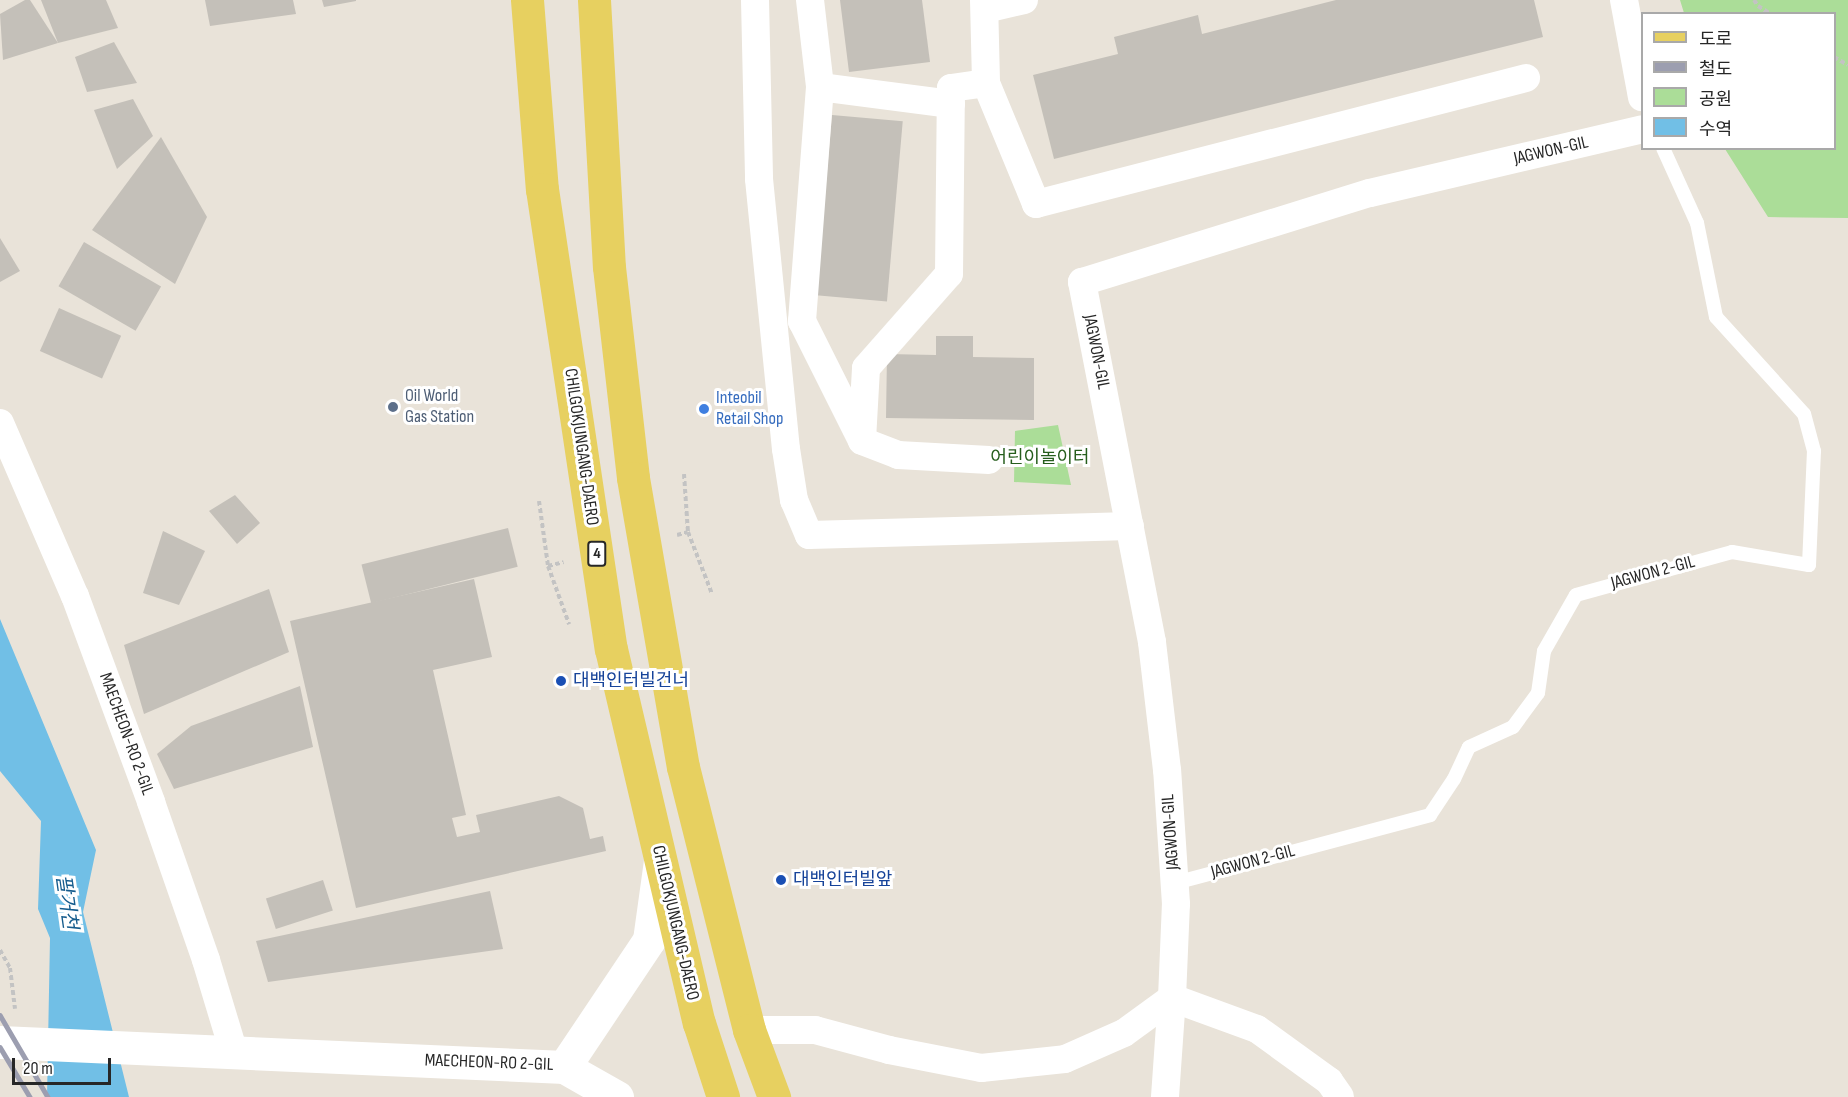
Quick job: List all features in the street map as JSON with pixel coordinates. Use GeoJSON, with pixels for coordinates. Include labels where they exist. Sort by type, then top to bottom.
{"type":"FeatureCollection","features":[{"type":"Feature","properties":{"kind":"main road","name":"CHILGOKJUNGANG-DAERO"},"geometry":{"type":"LineString","coordinates":[[527,0],[542,189],[611,649],[699,1023],[723,1097]]}},
{"type":"Feature","properties":{"kind":"main road"},"geometry":{"type":"LineString","coordinates":[[594,0],[609,267],[633,478],[683,767],[749,1030],[774,1097]]}},
{"type":"Feature","properties":{"kind":"street"},"geometry":{"type":"LineString","coordinates":[[755,0],[759,178],[783,425],[794,500],[809,535],[1130,526]]}},
{"type":"Feature","properties":{"kind":"street"},"geometry":{"type":"LineString","coordinates":[[810,0],[820,87],[802,321],[862,441],[898,455],[989,460]]}},
{"type":"Feature","properties":{"kind":"street"},"geometry":{"type":"LineString","coordinates":[[1024,0],[984,4],[986,83],[1036,204],[1526,78]]}},
{"type":"Feature","properties":{"kind":"street"},"geometry":{"type":"LineString","coordinates":[[1624,0],[1641,92]]}},
{"type":"Feature","properties":{"kind":"street"},"geometry":{"type":"LineString","coordinates":[[862,441],[866,368],[949,274],[951,88],[986,83]]}},
{"type":"Feature","properties":{"kind":"street"},"geometry":{"type":"LineString","coordinates":[[820,87],[951,104]]}},
{"type":"Feature","properties":{"kind":"street","name":"JAGWON-GIL"},"geometry":{"type":"LineString","coordinates":[[1165,1097],[1172,998],[1175,883],[1167,770],[1152,642],[1082,282],[1370,193],[1641,129]]}},
{"type":"Feature","properties":{"kind":"street","name":"MAECHEON-RO 2-GIL"},"geometry":{"type":"LineString","coordinates":[[0,423],[75,596],[206,960],[234,1053]]}},
{"type":"Feature","properties":{"kind":"street"},"geometry":{"type":"LineString","coordinates":[[617,1097],[564,1067],[650,940],[660,858]]}},
{"type":"Feature","properties":{"kind":"street"},"geometry":{"type":"LineString","coordinates":[[749,1030],[815,1030],[889,1050],[981,1068],[1065,1059],[1124,1033],[1172,998],[1257,1029],[1329,1081],[1340,1097]]}},
{"type":"Feature","properties":{"kind":"street","name":"MAECHEON-RO 2-GIL"},"geometry":{"type":"LineString","coordinates":[[10,1043],[564,1067]]}},
{"type":"Feature","properties":{"kind":"lane","name":"JAGWON 2-GIL"},"geometry":{"type":"LineString","coordinates":[[1175,883],[1430,815],[1454,779],[1469,747],[1513,727],[1538,693],[1544,651],[1576,595],[1732,552],[1809,565],[1813,518],[1814,450],[1804,414],[1716,317],[1697,223],[1665,150]]}},
{"type":"Feature","properties":{"kind":"path"},"geometry":{"type":"LineString","coordinates":[[1754,0],[1758,6],[1768,12]]}},
{"type":"Feature","properties":{"kind":"path"},"geometry":{"type":"LineString","coordinates":[[684,474],[688,532],[712,594]]}},
{"type":"Feature","properties":{"kind":"path"},"geometry":{"type":"LineString","coordinates":[[539,501],[548,566],[569,624]]}},
{"type":"Feature","properties":{"kind":"path"},"geometry":{"type":"LineString","coordinates":[[0,950],[10,968],[10,1043]]}},
{"type":"Feature","properties":{"kind":"green space"},"geometry":{"type":"Polygon","coordinates":[[[1680,0],[1848,0],[1848,218],[1768,217],[1726,150],[1836,150],[1836,12],[1684,12],[1680,0]]]}},
{"type":"Feature","properties":{"kind":"green space","name":"어린이놀이터"},"geometry":{"type":"Polygon","coordinates":[[[1058,425],[1071,485],[1014,482],[1015,431],[1058,425]]]}},
{"type":"Feature","properties":{"kind":"water","name":"팔거천"},"geometry":{"type":"Polygon","coordinates":[[[0,619],[96,850],[83,912],[129,1097],[47,1097],[50,938],[38,909],[41,821],[0,771],[0,619]]]}},
{"type":"Feature","properties":{"kind":"building"},"geometry":{"type":"Polygon","coordinates":[[[25,0],[30,0],[58,43],[3,60],[0,14],[25,0]]]}},
{"type":"Feature","properties":{"kind":"building"},"geometry":{"type":"Polygon","coordinates":[[[41,0],[106,0],[118,28],[58,43],[41,0]]]}},
{"type":"Feature","properties":{"kind":"building"},"geometry":{"type":"Polygon","coordinates":[[[205,0],[293,0],[296,14],[210,26],[205,0]]]}},
{"type":"Feature","properties":{"kind":"building"},"geometry":{"type":"Polygon","coordinates":[[[322,0],[356,0],[356,1],[324,7],[322,0]]]}},
{"type":"Feature","properties":{"kind":"building"},"geometry":{"type":"Polygon","coordinates":[[[840,0],[922,0],[930,62],[849,72],[840,0]]]}},
{"type":"Feature","properties":{"kind":"building"},"geometry":{"type":"Polygon","coordinates":[[[1336,0],[1534,0],[1543,37],[1054,159],[1033,75],[1118,54],[1114,37],[1198,15],[1202,34],[1336,0]]]}},
{"type":"Feature","properties":{"kind":"building"},"geometry":{"type":"Polygon","coordinates":[[[114,42],[137,83],[87,92],[75,57],[114,42]]]}},
{"type":"Feature","properties":{"kind":"building"},"geometry":{"type":"Polygon","coordinates":[[[133,99],[153,136],[117,169],[94,110],[133,99]]]}},
{"type":"Feature","properties":{"kind":"building"},"geometry":{"type":"Polygon","coordinates":[[[832,115],[903,121],[887,301],[816,295],[832,115]]]}},
{"type":"Feature","properties":{"kind":"building"},"geometry":{"type":"Polygon","coordinates":[[[161,137],[207,217],[175,284],[92,230],[161,137]]]}},
{"type":"Feature","properties":{"kind":"building"},"geometry":{"type":"Polygon","coordinates":[[[0,238],[20,271],[0,282],[0,238]]]}},
{"type":"Feature","properties":{"kind":"building"},"geometry":{"type":"Polygon","coordinates":[[[84,242],[161,286],[136,331],[59,286],[84,242]]]}},
{"type":"Feature","properties":{"kind":"building"},"geometry":{"type":"Polygon","coordinates":[[[59,308],[121,336],[102,379],[40,351],[59,308]]]}},
{"type":"Feature","properties":{"kind":"building"},"geometry":{"type":"Polygon","coordinates":[[[936,336],[973,336],[973,357],[1034,358],[1034,420],[886,418],[887,354],[936,355],[936,336]]]}},
{"type":"Feature","properties":{"kind":"building"},"geometry":{"type":"Polygon","coordinates":[[[235,495],[260,523],[237,544],[209,511],[235,495]]]}},
{"type":"Feature","properties":{"kind":"building"},"geometry":{"type":"Polygon","coordinates":[[[508,528],[518,567],[371,603],[361,565],[508,528]]]}},
{"type":"Feature","properties":{"kind":"building"},"geometry":{"type":"Polygon","coordinates":[[[163,531],[205,551],[179,605],[143,593],[163,531]]]}},
{"type":"Feature","properties":{"kind":"building"},"geometry":{"type":"Polygon","coordinates":[[[474,579],[492,657],[433,670],[466,815],[452,818],[457,837],[480,832],[476,815],[559,796],[583,808],[590,839],[603,836],[606,851],[356,908],[290,621],[474,579]]]}},
{"type":"Feature","properties":{"kind":"building"},"geometry":{"type":"Polygon","coordinates":[[[269,589],[289,652],[144,714],[124,645],[269,589]]]}},
{"type":"Feature","properties":{"kind":"building"},"geometry":{"type":"Polygon","coordinates":[[[300,686],[313,747],[174,789],[157,754],[191,726],[300,686]]]}},
{"type":"Feature","properties":{"kind":"building"},"geometry":{"type":"Polygon","coordinates":[[[323,880],[333,910],[276,929],[266,899],[323,880]]]}},
{"type":"Feature","properties":{"kind":"building"},"geometry":{"type":"Polygon","coordinates":[[[490,891],[503,949],[268,982],[256,941],[490,891]]]}},
{"type":"Feature","properties":{"kind":"railway"},"geometry":{"type":"LineString","coordinates":[[0,1015],[48,1097]]}},
{"type":"Feature","properties":{"kind":"railway"},"geometry":{"type":"LineString","coordinates":[[0,1047],[30,1097]]}},
{"type":"Feature","properties":{"kind":"place","name":"Oil World Gas Station"},"geometry":{"type":"Point","coordinates":[393,407]}},
{"type":"Feature","properties":{"kind":"place","name":"Inteobil Retail Shop"},"geometry":{"type":"Point","coordinates":[704,409]}},
{"type":"Feature","properties":{"kind":"place","name":"대백인터빌건너"},"geometry":{"type":"Point","coordinates":[561,681]}},
{"type":"Feature","properties":{"kind":"place","name":"대백인터빌앞"},"geometry":{"type":"Point","coordinates":[781,880]}}]}
